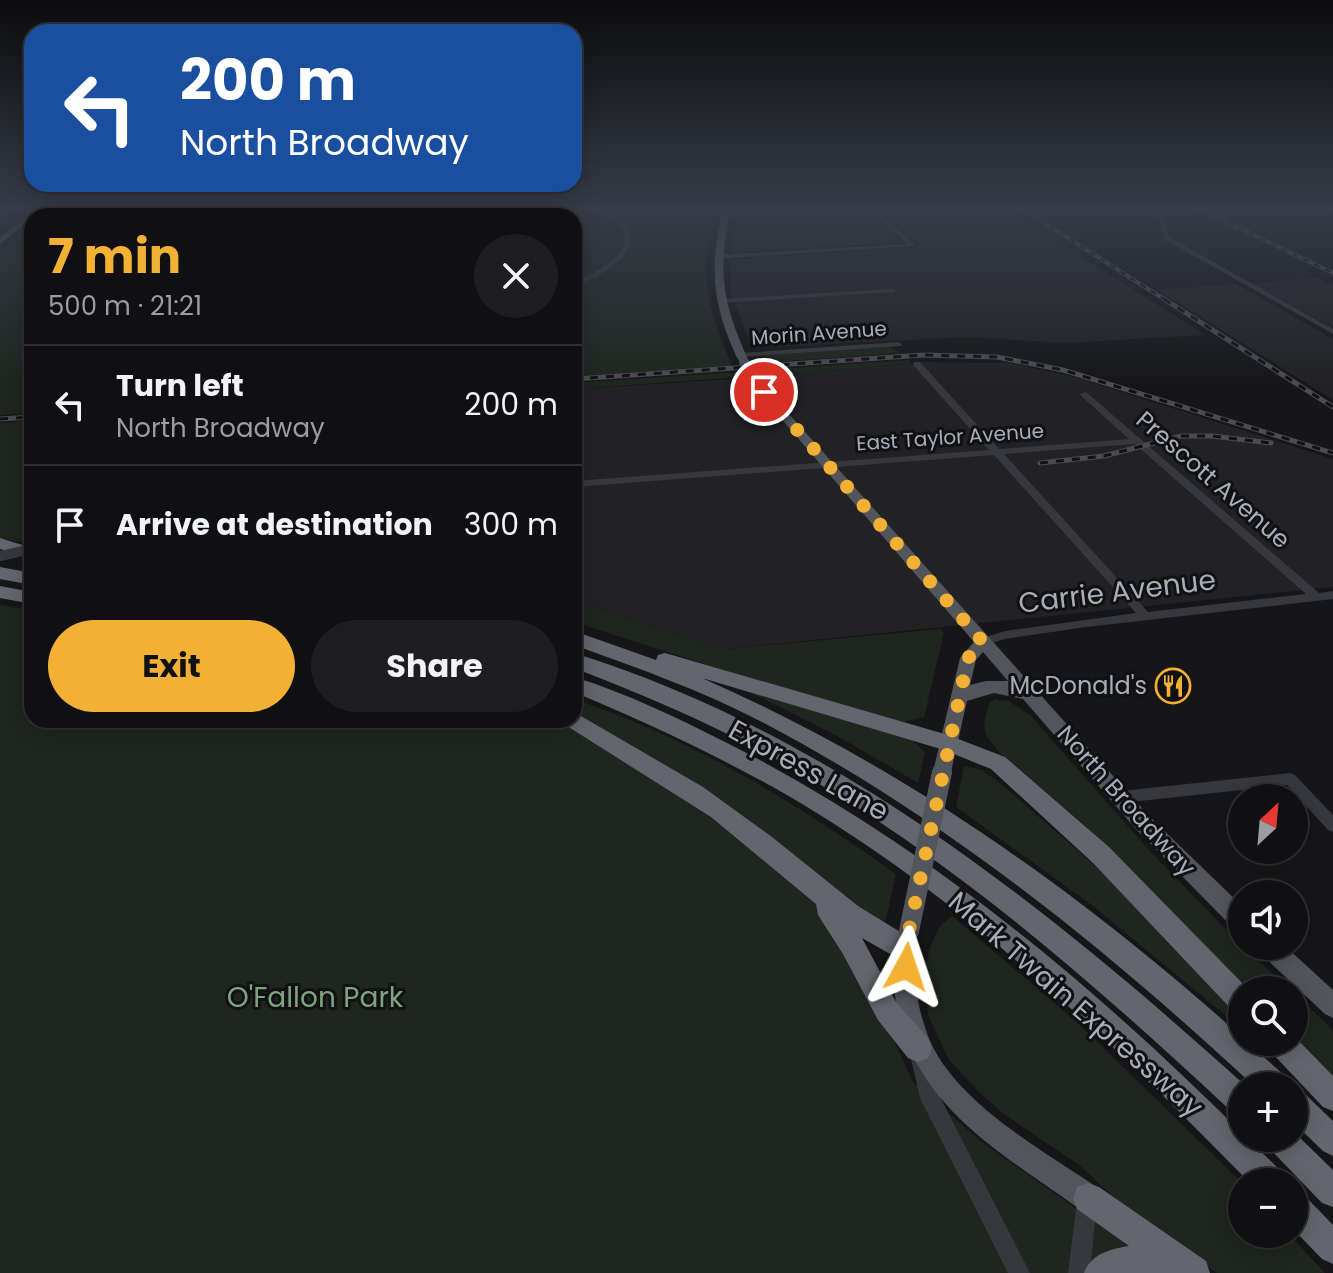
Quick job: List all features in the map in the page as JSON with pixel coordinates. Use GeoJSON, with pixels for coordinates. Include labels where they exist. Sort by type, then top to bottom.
{"type":"FeatureCollection","features":[{"type":"Feature","properties":{"kind":"highway"},"geometry":{"type":"LineString","coordinates":[[0,543],[24,551]]}},
{"type":"Feature","properties":{"kind":"highway"},"geometry":{"type":"LineString","coordinates":[[0,554],[24,554]]}},
{"type":"Feature","properties":{"kind":"highway"},"geometry":{"type":"LineString","coordinates":[[0,573],[24,578]]}},
{"type":"Feature","properties":{"kind":"highway"},"geometry":{"type":"LineString","coordinates":[[0,592],[24,596]]}},
{"type":"Feature","properties":{"kind":"highway"},"geometry":{"type":"LineString","coordinates":[[582,647],[722,675],[948,743],[998,763],[1101,855],[1228,987]]}},
{"type":"Feature","properties":{"kind":"highway"},"geometry":{"type":"LineString","coordinates":[[582,648],[658,667],[738,701],[823,744],[911,796],[1009,864],[1106,939],[1259,1072]]}},
{"type":"Feature","properties":{"kind":"highway","name":"Express Lane"},"geometry":{"type":"LineString","coordinates":[[582,649],[655,690],[737,727],[823,773],[906,825],[1068,947],[1136,1004],[1228,1089]]}},
{"type":"Feature","properties":{"kind":"highway","name":"Mark Twain Expressway"},"geometry":{"type":"LineString","coordinates":[[582,687],[717,746],[804,793],[895,852],[995,928],[1107,1023],[1256,1168]]}},
{"type":"Feature","properties":{"kind":"highway"},"geometry":{"type":"LineString","coordinates":[[582,725],[645,762],[730,819],[880,937],[907,940]]}},
{"type":"Feature","properties":{"kind":"highway"},"geometry":{"type":"LineString","coordinates":[[814,888],[839,922],[887,1011],[918,1048]]}},
{"type":"Feature","properties":{"kind":"highway"},"geometry":{"type":"LineString","coordinates":[[1294,1056],[1333,1097]]}},
{"type":"Feature","properties":{"kind":"highway"},"geometry":{"type":"LineString","coordinates":[[1308,1117],[1333,1141]]}},
{"type":"Feature","properties":{"kind":"highway"},"geometry":{"type":"LineString","coordinates":[[1293,1152],[1333,1192]]}},
{"type":"Feature","properties":{"kind":"highway"},"geometry":{"type":"LineString","coordinates":[[1088,1198],[1193,1272]]}},
{"type":"Feature","properties":{"kind":"highway"},"geometry":{"type":"LineString","coordinates":[[1308,1222],[1333,1248]]}},
{"type":"Feature","properties":{"kind":"highway"},"geometry":{"type":"LineString","coordinates":[[1100,1273],[1105,1268],[1143,1262],[1193,1272]]}},
{"type":"Feature","properties":{"kind":"main road","name":"North Broadway"},"geometry":{"type":"LineString","coordinates":[[717,266],[720,301],[745,363],[827,464],[983,642],[1165,847],[1228,908]]}},
{"type":"Feature","properties":{"kind":"main road"},"geometry":{"type":"LineString","coordinates":[[983,642],[968,658],[907,940],[909,1014],[918,1048],[935,1078],[964,1107],[1088,1198]]}},
{"type":"Feature","properties":{"kind":"main road"},"geometry":{"type":"LineString","coordinates":[[961,696],[981,686],[997,685],[1031,696]]}},
{"type":"Feature","properties":{"kind":"main road"},"geometry":{"type":"LineString","coordinates":[[1284,960],[1333,1006]]}},
{"type":"Feature","properties":{"kind":"street"},"geometry":{"type":"LineString","coordinates":[[582,281],[611,266]]}},
{"type":"Feature","properties":{"kind":"street"},"geometry":{"type":"LineString","coordinates":[[1216,266],[1333,332]]}},
{"type":"Feature","properties":{"kind":"street"},"geometry":{"type":"LineString","coordinates":[[720,301],[893,291]]}},
{"type":"Feature","properties":{"kind":"street","name":"Morin Avenue"},"geometry":{"type":"LineString","coordinates":[[745,363],[898,344]]}},
{"type":"Feature","properties":{"kind":"street"},"geometry":{"type":"LineString","coordinates":[[917,364],[1145,616]]}},
{"type":"Feature","properties":{"kind":"street","name":"Prescott Avenue"},"geometry":{"type":"LineString","coordinates":[[1083,394],[1317,597]]}},
{"type":"Feature","properties":{"kind":"street","name":"East Taylor Avenue"},"geometry":{"type":"LineString","coordinates":[[582,483],[1137,441]]}},
{"type":"Feature","properties":{"kind":"street","name":"Carrie Avenue"},"geometry":{"type":"LineString","coordinates":[[983,642],[1005,635],[1145,616],[1333,595]]}},
{"type":"Feature","properties":{"kind":"street"},"geometry":{"type":"LineString","coordinates":[[1121,797],[1290,779],[1333,825]]}},
{"type":"Feature","properties":{"kind":"street"},"geometry":{"type":"LineString","coordinates":[[918,1048],[927,1091],[1019,1273]]}},
{"type":"Feature","properties":{"kind":"street"},"geometry":{"type":"LineString","coordinates":[[1079,1273],[1088,1198]]}},
{"type":"Feature","properties":{"kind":"shaded area"},"geometry":{"type":"Polygon","coordinates":[[[730,266],[1097,266],[1205,335],[1064,343],[968,337],[753,348],[731,296],[730,266]]]}},
{"type":"Feature","properties":{"kind":"shaded area"},"geometry":{"type":"Polygon","coordinates":[[[1317,278],[1333,285],[1333,328],[1250,283],[1317,278]]]}},
{"type":"Feature","properties":{"kind":"shaded area"},"geometry":{"type":"Polygon","coordinates":[[[1236,284],[1333,339],[1333,400],[1158,290],[1236,284]]]}},
{"type":"Feature","properties":{"kind":"shaded area"},"geometry":{"type":"Polygon","coordinates":[[[924,362],[1010,363],[1075,377],[1333,459],[1333,587],[726,649],[582,604],[582,388],[778,376],[924,362]]]}},
{"type":"Feature","properties":{"kind":"green space"},"geometry":{"type":"Polygon","coordinates":[[[0,266],[24,266],[24,414],[0,415],[0,266]]]}},
{"type":"Feature","properties":{"kind":"green space"},"geometry":{"type":"Polygon","coordinates":[[[582,266],[706,266],[709,298],[732,366],[582,375],[582,266]]]}},
{"type":"Feature","properties":{"kind":"green space"},"geometry":{"type":"Polygon","coordinates":[[[889,347],[901,353],[760,363],[759,359],[766,355],[889,347]]]}},
{"type":"Feature","properties":{"kind":"green space"},"geometry":{"type":"Polygon","coordinates":[[[909,360],[911,363],[778,376],[767,376],[764,370],[909,360]]]}},
{"type":"Feature","properties":{"kind":"green space"},"geometry":{"type":"Polygon","coordinates":[[[737,372],[740,377],[582,388],[582,382],[737,372]]]}},
{"type":"Feature","properties":{"kind":"green space"},"geometry":{"type":"Polygon","coordinates":[[[24,422],[24,540],[17,542],[0,538],[0,423],[24,422]]]}},
{"type":"Feature","properties":{"kind":"green space"},"geometry":{"type":"Polygon","coordinates":[[[582,604],[726,649],[941,629],[944,633],[924,717],[902,722],[848,710],[582,625],[582,604]]]}},
{"type":"Feature","properties":{"kind":"green space","name":"O'Fallon Park"},"geometry":{"type":"Polygon","coordinates":[[[0,605],[24,609],[24,728],[576,728],[714,817],[787,874],[819,907],[885,1022],[913,1082],[983,1143],[1168,1273],[0,1273],[0,605]]]}},
{"type":"Feature","properties":{"kind":"green space"},"geometry":{"type":"Polygon","coordinates":[[[732,683],[913,741],[925,752],[918,783],[837,736],[732,683]]]}},
{"type":"Feature","properties":{"kind":"green space"},"geometry":{"type":"Polygon","coordinates":[[[995,699],[1009,701],[1030,715],[1148,849],[1228,932],[1228,960],[1258,960],[1275,976],[1233,976],[1087,827],[999,752],[987,737],[984,725],[989,703],[995,699]]]}},
{"type":"Feature","properties":{"kind":"green space"},"geometry":{"type":"Polygon","coordinates":[[[582,702],[659,733],[741,774],[820,822],[896,874],[886,919],[881,923],[582,721],[582,702]]]}},
{"type":"Feature","properties":{"kind":"green space"},"geometry":{"type":"Polygon","coordinates":[[[964,766],[982,770],[999,782],[1133,899],[1228,998],[1228,1017],[1093,906],[956,807],[964,766]]]}},
{"type":"Feature","properties":{"kind":"green space"},"geometry":{"type":"Polygon","coordinates":[[[952,916],[1078,1023],[1228,1169],[1228,1248],[1302,1248],[1325,1273],[1217,1273],[1131,1213],[1079,1165],[1004,1114],[979,1092],[949,1060],[925,1001],[926,964],[940,926],[952,916]]]}},
{"type":"Feature","properties":{"kind":"green space"},"geometry":{"type":"Polygon","coordinates":[[[1308,1006],[1333,1030],[1333,1081],[1308,1055],[1308,1006]]]}},
{"type":"Feature","properties":{"kind":"railway"},"geometry":{"type":"LineString","coordinates":[[1113,266],[1167,301]]}},
{"type":"Feature","properties":{"kind":"railway"},"geometry":{"type":"LineString","coordinates":[[1319,266],[1333,273]]}},
{"type":"Feature","properties":{"kind":"railway"},"geometry":{"type":"LineString","coordinates":[[1164,299],[1333,407]]}},
{"type":"Feature","properties":{"kind":"railway"},"geometry":{"type":"LineString","coordinates":[[582,378],[923,355],[997,357],[1063,370],[1333,453]]}},
{"type":"Feature","properties":{"kind":"railway"},"geometry":{"type":"LineString","coordinates":[[0,419],[24,418]]}},
{"type":"Feature","properties":{"kind":"railway"},"geometry":{"type":"LineString","coordinates":[[1040,463],[1104,456],[1181,436],[1212,436],[1271,443]]}},
{"type":"Feature","properties":{"kind":"place","name":"McDonald's"},"geometry":{"type":"Point","coordinates":[1173,686]}},
{"type":"Feature","properties":{"kind":"route"},"geometry":{"type":"LineString","coordinates":[[764,392],[983,642],[968,658],[909,931],[906,967]]}}]}
